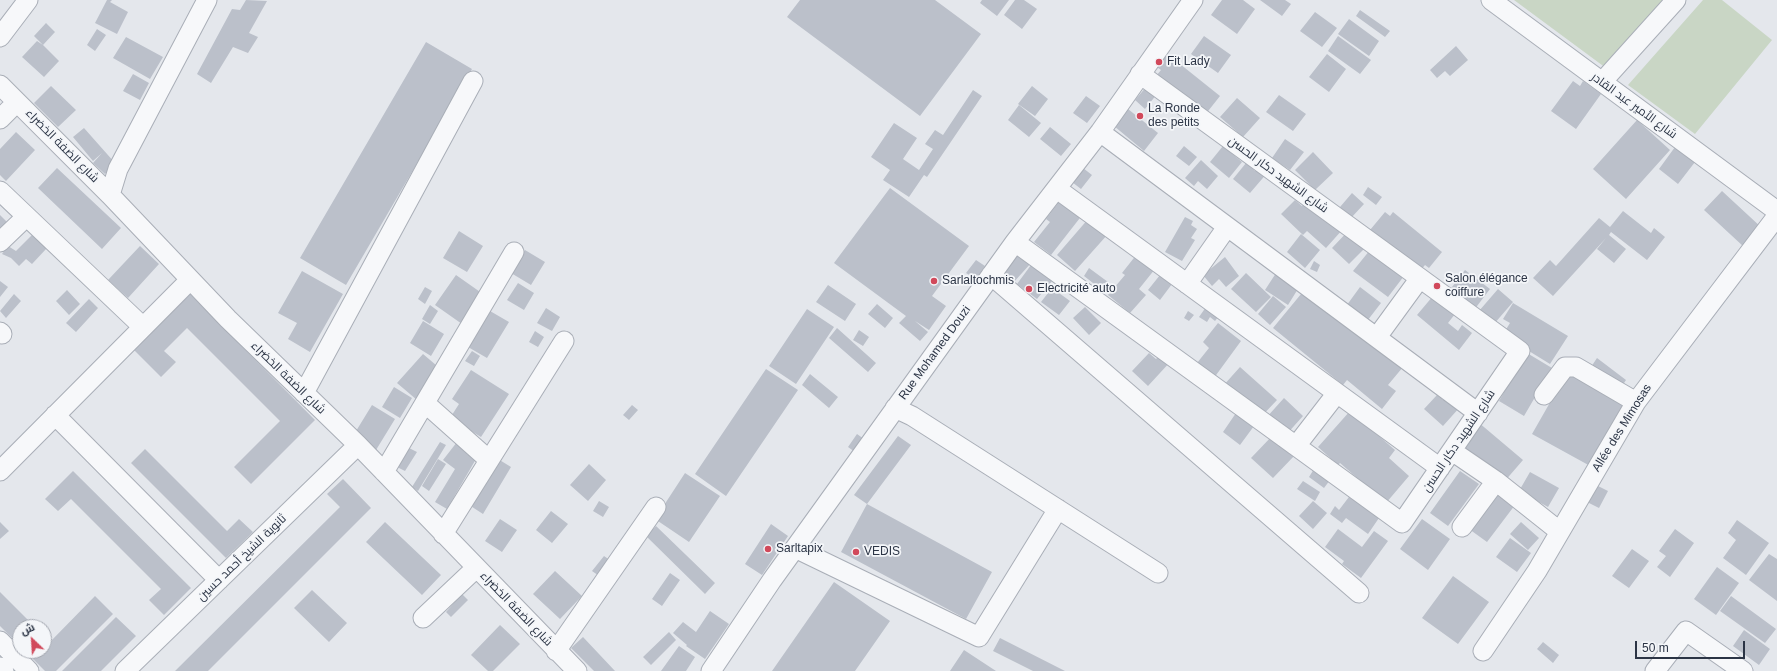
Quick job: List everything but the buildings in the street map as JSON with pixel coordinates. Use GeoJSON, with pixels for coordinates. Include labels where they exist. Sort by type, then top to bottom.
{"type":"FeatureCollection","features":[{"type":"Feature","properties":{"kind":"street"},"geometry":{"type":"LineString","coordinates":[[0,38],[28,0]]}},
{"type":"Feature","properties":{"kind":"street"},"geometry":{"type":"LineString","coordinates":[[110,194],[118,169],[207,0]]}},
{"type":"Feature","properties":{"kind":"street","name":"Rue Mohamed Douzi"},"geometry":{"type":"LineString","coordinates":[[711,671],[795,548],[991,275],[1100,132],[1193,0]]}},
{"type":"Feature","properties":{"kind":"street"},"geometry":{"type":"LineString","coordinates":[[1602,82],[1676,0]]}},
{"type":"Feature","properties":{"kind":"street","name":"شارع الأمير عبد القادر"},"geometry":{"type":"LineString","coordinates":[[1493,1],[1777,211]]}},
{"type":"Feature","properties":{"kind":"street","name":"شارع الشهيد دكار الحسن"},"geometry":{"type":"LineString","coordinates":[[1015,242],[1402,523],[1520,351],[1140,74]]}},
{"type":"Feature","properties":{"kind":"street"},"geometry":{"type":"LineString","coordinates":[[304,392],[473,82]]}},
{"type":"Feature","properties":{"kind":"street","name":"شارع الضفة الخضراء"},"geometry":{"type":"LineString","coordinates":[[0,85],[110,194],[190,280],[358,445],[577,671]]}},
{"type":"Feature","properties":{"kind":"street"},"geometry":{"type":"LineString","coordinates":[[0,119],[17,102]]}},
{"type":"Feature","properties":{"kind":"street"},"geometry":{"type":"LineString","coordinates":[[1100,132],[1478,413]]}},
{"type":"Feature","properties":{"kind":"street"},"geometry":{"type":"LineString","coordinates":[[1057,189],[1440,468]]}},
{"type":"Feature","properties":{"kind":"street"},"geometry":{"type":"LineString","coordinates":[[0,191],[143,327]]}},
{"type":"Feature","properties":{"kind":"street"},"geometry":{"type":"LineString","coordinates":[[0,242],[26,216]]}},
{"type":"Feature","properties":{"kind":"street","name":"Allée des Mimosas"},"geometry":{"type":"LineString","coordinates":[[1483,651],[1537,571],[1559,531],[1636,402],[1777,216]]}},
{"type":"Feature","properties":{"kind":"street"},"geometry":{"type":"LineString","coordinates":[[1187,284],[1227,226]]}},
{"type":"Feature","properties":{"kind":"street"},"geometry":{"type":"LineString","coordinates":[[384,472],[514,252]]}},
{"type":"Feature","properties":{"kind":"street"},"geometry":{"type":"LineString","coordinates":[[991,275],[1359,593]]}},
{"type":"Feature","properties":{"kind":"street"},"geometry":{"type":"LineString","coordinates":[[1377,338],[1420,278]]}},
{"type":"Feature","properties":{"kind":"street"},"geometry":{"type":"LineString","coordinates":[[0,471],[190,280]]}},
{"type":"Feature","properties":{"kind":"street"},"geometry":{"type":"LineString","coordinates":[[444,534],[564,342]]}},
{"type":"Feature","properties":{"kind":"street"},"geometry":{"type":"LineString","coordinates":[[1544,395],[1565,367],[1576,367],[1636,402]]}},
{"type":"Feature","properties":{"kind":"street"},"geometry":{"type":"LineString","coordinates":[[1296,446],[1337,394]]}},
{"type":"Feature","properties":{"kind":"street"},"geometry":{"type":"LineString","coordinates":[[425,403],[489,460]]}},
{"type":"Feature","properties":{"kind":"street"},"geometry":{"type":"LineString","coordinates":[[896,408],[912,416],[1158,573]]}},
{"type":"Feature","properties":{"kind":"street"},"geometry":{"type":"LineString","coordinates":[[55,416],[219,580]]}},
{"type":"Feature","properties":{"kind":"street","name":"ثانوية الشيخ أحمد حسين"},"geometry":{"type":"LineString","coordinates":[[125,671],[358,445]]}},
{"type":"Feature","properties":{"kind":"street"},"geometry":{"type":"LineString","coordinates":[[1452,451],[1496,481],[1559,531]]}},
{"type":"Feature","properties":{"kind":"street"},"geometry":{"type":"LineString","coordinates":[[1462,527],[1496,481]]}},
{"type":"Feature","properties":{"kind":"street"},"geometry":{"type":"LineString","coordinates":[[556,651],[656,507]]}},
{"type":"Feature","properties":{"kind":"street"},"geometry":{"type":"LineString","coordinates":[[795,548],[979,637],[1058,509]]}},
{"type":"Feature","properties":{"kind":"street"},"geometry":{"type":"LineString","coordinates":[[423,618],[476,568]]}},
{"type":"Feature","properties":{"kind":"street"},"geometry":{"type":"LineString","coordinates":[[1655,671],[1686,631],[1743,671]]}},
{"type":"Feature","properties":{"kind":"street"},"geometry":{"type":"LineString","coordinates":[[0,641],[29,671]]}},
{"type":"Feature","properties":{"kind":"street"},"geometry":{"type":"LineString","coordinates":[[0,667],[4,671]]}},
{"type":"Feature","properties":{"kind":"green space"},"geometry":{"type":"Polygon","coordinates":[[[1514,0],[1668,0],[1610,71],[1514,0]]]}},
{"type":"Feature","properties":{"kind":"green space"},"geometry":{"type":"Polygon","coordinates":[[[1703,0],[1722,0],[1772,40],[1695,134],[1628,85],[1703,0]]]}},
{"type":"Feature","properties":{"kind":"place","name":"Fit Lady"},"geometry":{"type":"Point","coordinates":[1159,62]}},
{"type":"Feature","properties":{"kind":"place","name":"La Ronde des petits"},"geometry":{"type":"Point","coordinates":[1140,116]}},
{"type":"Feature","properties":{"kind":"place","name":"Sarlaltochmis"},"geometry":{"type":"Point","coordinates":[934,281]}},
{"type":"Feature","properties":{"kind":"place","name":"Salon élégance coiffure"},"geometry":{"type":"Point","coordinates":[1437,286]}},
{"type":"Feature","properties":{"kind":"place","name":"Electricité auto"},"geometry":{"type":"Point","coordinates":[1029,289]}},
{"type":"Feature","properties":{"kind":"place","name":"Sarltapix"},"geometry":{"type":"Point","coordinates":[768,549]}},
{"type":"Feature","properties":{"kind":"place","name":"VEDIS"},"geometry":{"type":"Point","coordinates":[856,552]}}]}
